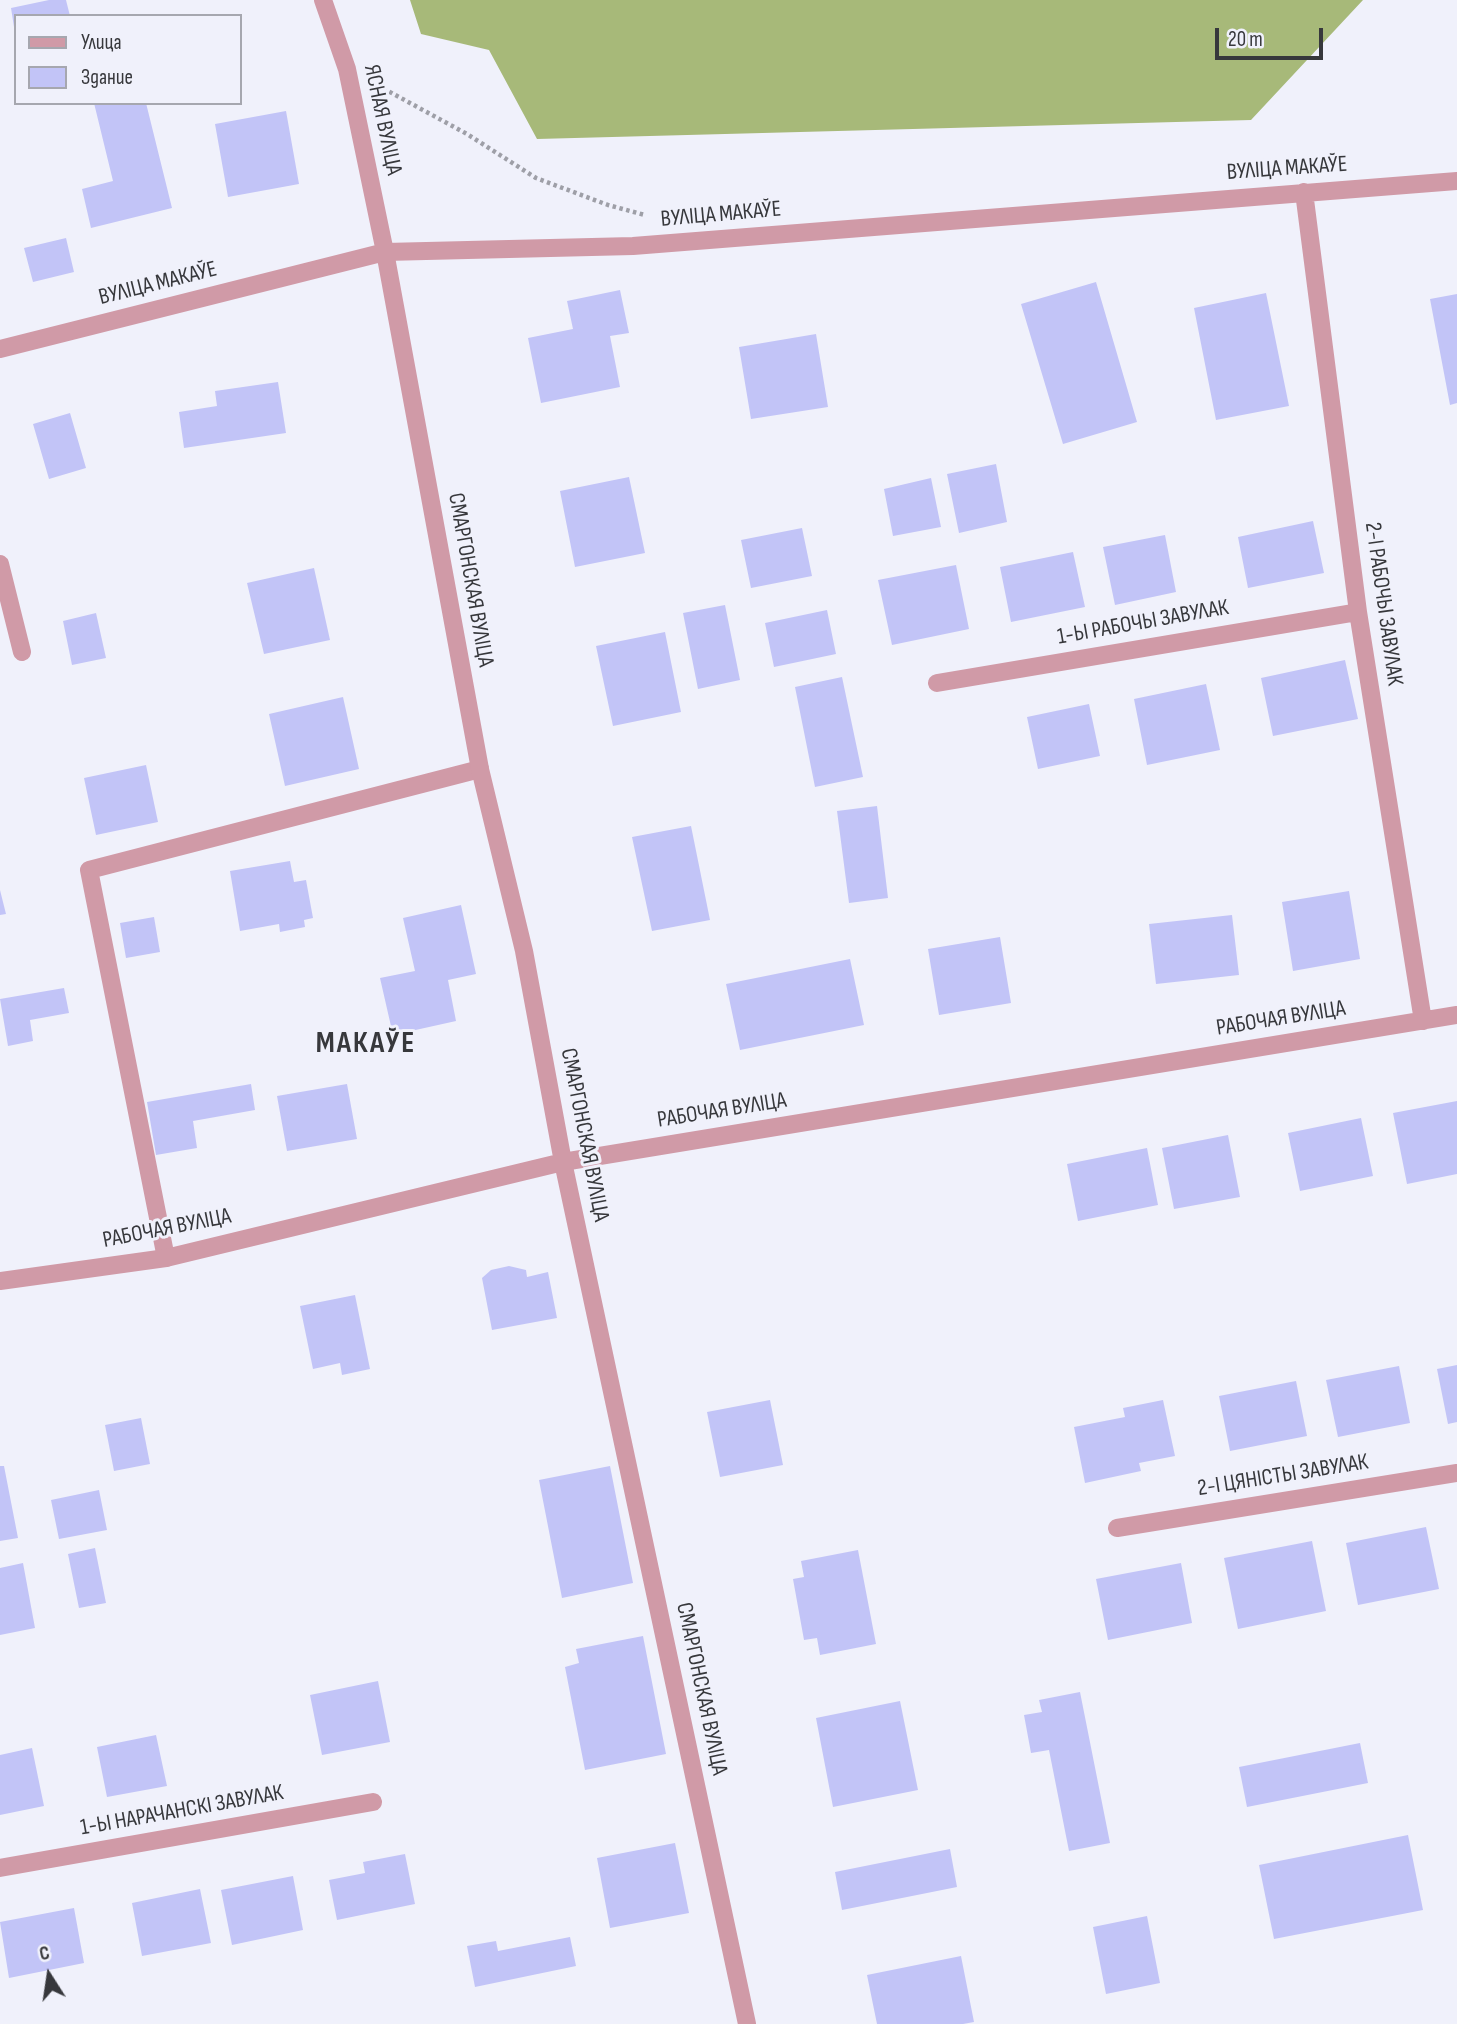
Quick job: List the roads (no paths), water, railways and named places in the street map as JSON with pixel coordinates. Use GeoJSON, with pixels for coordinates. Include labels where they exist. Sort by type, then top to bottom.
{"type":"FeatureCollection","features":[{"type":"Feature","properties":{"kind":"street","name":"ЯСНАЯ ВУЛІЦА"},"geometry":{"type":"LineString","coordinates":[[323,0],[347,69],[385,252]]}},
{"type":"Feature","properties":{"kind":"street","name":"ВУЛІЦА МАКАЎЕ"},"geometry":{"type":"LineString","coordinates":[[0,349],[385,252],[633,246],[1457,181]]}},
{"type":"Feature","properties":{"kind":"street","name":"2-І РАБОЧЫ ЗАВУЛАК"},"geometry":{"type":"LineString","coordinates":[[1304,192],[1357,612],[1423,1021]]}},
{"type":"Feature","properties":{"kind":"street","name":"СМАРГОНСКАЯ ВУЛІЦА"},"geometry":{"type":"LineString","coordinates":[[385,252],[480,769],[524,951],[563,1162],[747,2024]]}},
{"type":"Feature","properties":{"kind":"street"},"geometry":{"type":"LineString","coordinates":[[0,564],[22,652]]}},
{"type":"Feature","properties":{"kind":"street","name":"1-Ы РАБОЧЫ ЗАВУЛАК"},"geometry":{"type":"LineString","coordinates":[[937,682],[1357,612]]}},
{"type":"Feature","properties":{"kind":"street"},"geometry":{"type":"LineString","coordinates":[[166,1258],[89,870],[480,769]]}},
{"type":"Feature","properties":{"kind":"street","name":"РАБОЧАЯ ВУЛІЦА"},"geometry":{"type":"LineString","coordinates":[[0,1281],[166,1258],[563,1162],[1457,1015]]}},
{"type":"Feature","properties":{"kind":"street","name":"2-І ЦЯНІСТЫ ЗАВУЛАК"},"geometry":{"type":"LineString","coordinates":[[1117,1528],[1457,1473]]}},
{"type":"Feature","properties":{"kind":"street","name":"1-Ы НАРАЧАНСКІ ЗАВУЛАК"},"geometry":{"type":"LineString","coordinates":[[0,1868],[373,1802]]}},
{"type":"Feature","properties":{"kind":"district","name":"МАКАЎЕ"},"geometry":{"type":"Point","coordinates":[366,1044]}}]}
